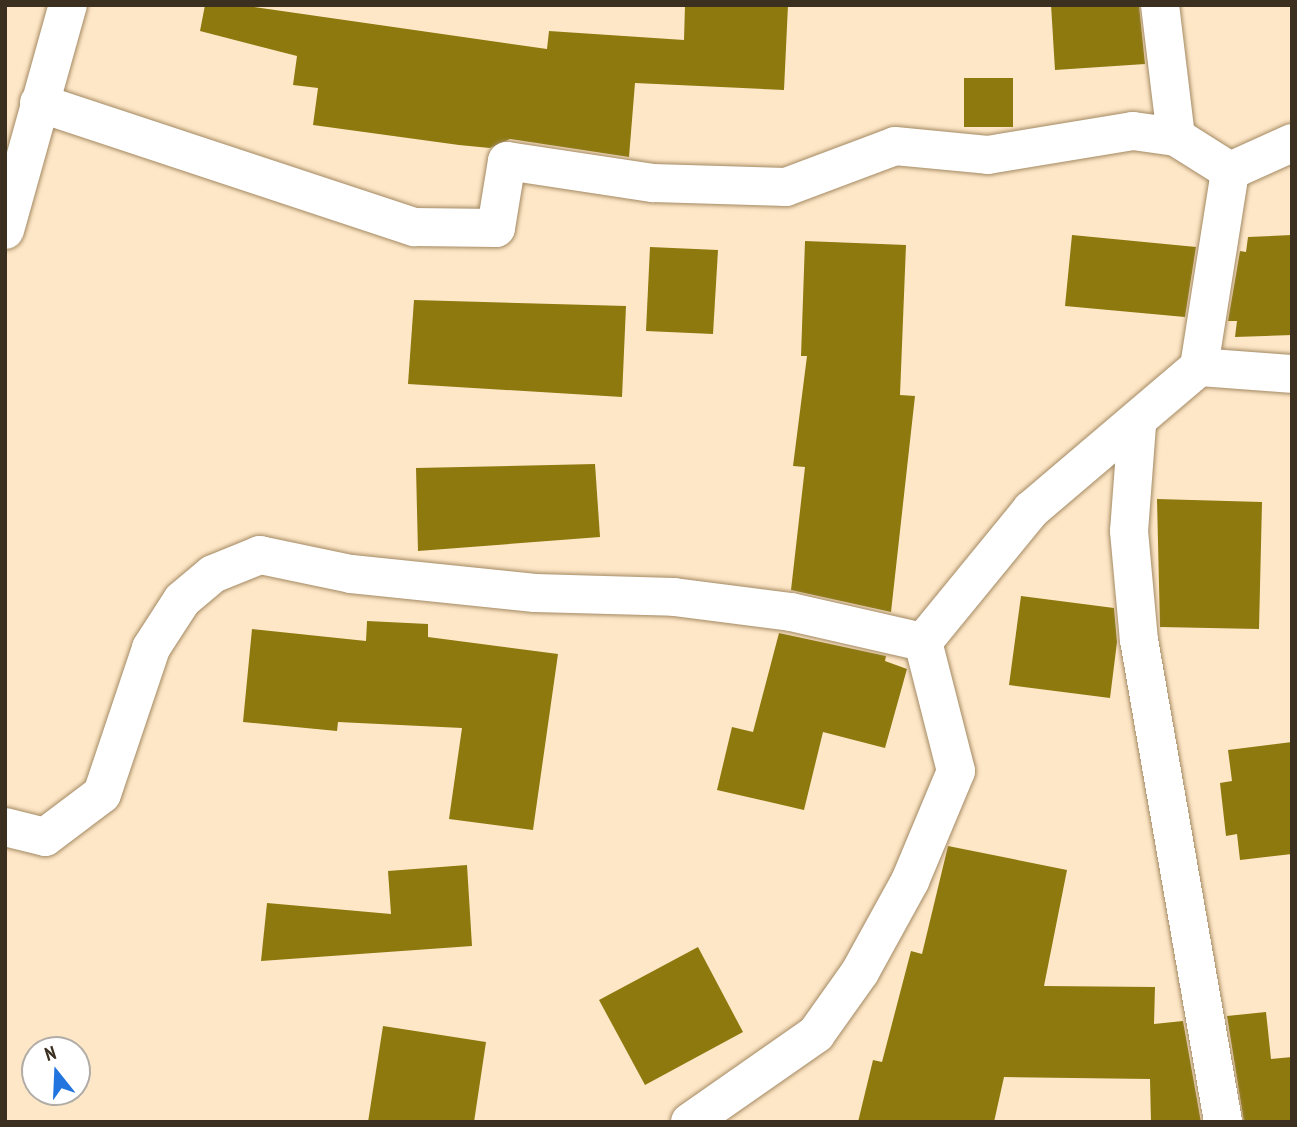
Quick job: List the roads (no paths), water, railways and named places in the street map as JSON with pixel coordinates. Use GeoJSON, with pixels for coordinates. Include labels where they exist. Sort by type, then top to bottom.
{"type":"FeatureCollection","features":[{"type":"Feature","properties":{"kind":"street"},"geometry":{"type":"LineString","coordinates":[[6,225],[68,5]]}},
{"type":"Feature","properties":{"kind":"street"},"geometry":{"type":"LineString","coordinates":[[1160,5],[1176,136]]}},
{"type":"Feature","properties":{"kind":"street"},"geometry":{"type":"LineString","coordinates":[[39,103],[415,227],[496,228],[507,161],[653,183],[786,187],[895,146],[988,155],[1133,131],[1176,136],[1230,170]]}},
{"type":"Feature","properties":{"kind":"street"},"geometry":{"type":"LineString","coordinates":[[1230,170],[1292,143]]}},
{"type":"Feature","properties":{"kind":"street"},"geometry":{"type":"LineString","coordinates":[[923,642],[1031,510],[1137,425],[1199,368],[1230,170]]}},
{"type":"Feature","properties":{"kind":"street"},"geometry":{"type":"LineString","coordinates":[[1199,368],[1292,374]]}},
{"type":"Feature","properties":{"kind":"street"},"geometry":{"type":"LineString","coordinates":[[1137,425],[1129,531],[1139,640],[1223,1122]]}},
{"type":"Feature","properties":{"kind":"street"},"geometry":{"type":"LineString","coordinates":[[5,827],[45,837],[102,794],[151,648],[182,600],[213,574],[260,555],[351,574],[535,593],[674,597],[778,610],[923,642]]}},
{"type":"Feature","properties":{"kind":"street"},"geometry":{"type":"LineString","coordinates":[[690,1122],[816,1034],[860,972],[910,881],[956,771],[923,642]]}}]}
